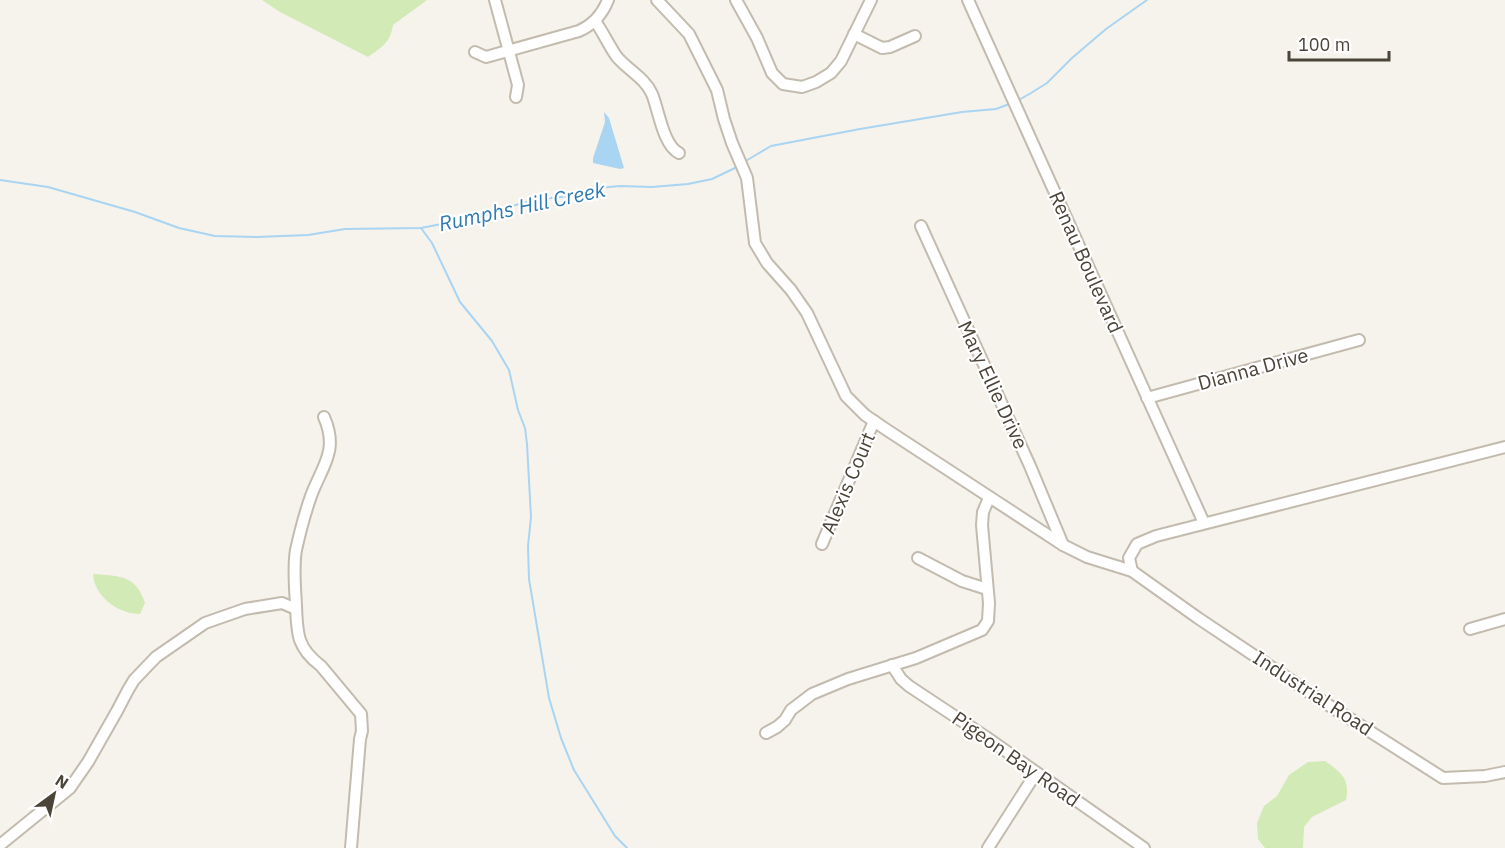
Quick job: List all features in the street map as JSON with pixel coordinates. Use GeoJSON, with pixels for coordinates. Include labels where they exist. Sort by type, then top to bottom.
{"type":"FeatureCollection","features":[{"type":"Feature","properties":{"kind":"street"},"geometry":{"type":"LineString","coordinates":[[495,0],[518,85],[516,97]]}},
{"type":"Feature","properties":{"kind":"street"},"geometry":{"type":"LineString","coordinates":[[475,52],[486,57],[579,31],[595,21],[608,0]]}},
{"type":"Feature","properties":{"kind":"street"},"geometry":{"type":"LineString","coordinates":[[741,2],[772,73],[783,84],[802,87],[831,73],[840,61],[871,0]]}},
{"type":"Feature","properties":{"kind":"street","name":"Renau Boulevard"},"geometry":{"type":"LineString","coordinates":[[968,0],[1204,523]]}},
{"type":"Feature","properties":{"kind":"street","name":"Industrial Road"},"geometry":{"type":"LineString","coordinates":[[662,2],[689,34],[717,90],[732,143],[747,178],[755,243],[767,263],[791,290],[807,313],[846,396],[865,415],[1063,545],[1088,557],[1132,571],[1309,692],[1443,778],[1485,776],[1505,772]]}},
{"type":"Feature","properties":{"kind":"street"},"geometry":{"type":"LineString","coordinates":[[595,21],[618,57],[647,86],[654,99],[668,141],[679,153]]}},
{"type":"Feature","properties":{"kind":"street"},"geometry":{"type":"LineString","coordinates":[[854,34],[882,48],[915,36]]}},
{"type":"Feature","properties":{"kind":"street","name":"Mary Ellie Drive"},"geometry":{"type":"LineString","coordinates":[[921,226],[1030,466],[1063,545]]}},
{"type":"Feature","properties":{"kind":"street","name":"Dianna Drive"},"geometry":{"type":"LineString","coordinates":[[1147,398],[1359,340]]}},
{"type":"Feature","properties":{"kind":"street"},"geometry":{"type":"LineString","coordinates":[[324,417],[330,433],[330,452],[312,494],[296,551],[296,609],[298,636],[304,650],[321,666],[362,714],[351,848]]}},
{"type":"Feature","properties":{"kind":"street","name":"Alexis Court"},"geometry":{"type":"LineString","coordinates":[[822,544],[874,421]]}},
{"type":"Feature","properties":{"kind":"street"},"geometry":{"type":"LineString","coordinates":[[1132,571],[1129,558],[1137,544],[1156,536],[1505,447]]}},
{"type":"Feature","properties":{"kind":"street"},"geometry":{"type":"LineString","coordinates":[[766,733],[777,727],[791,710],[812,694],[848,679],[916,658],[982,630],[986,626],[987,589],[982,525],[983,512],[989,498]]}},
{"type":"Feature","properties":{"kind":"street"},"geometry":{"type":"LineString","coordinates":[[918,558],[962,581],[987,589]]}},
{"type":"Feature","properties":{"kind":"street"},"geometry":{"type":"LineString","coordinates":[[0,845],[70,788],[88,762],[134,680],[156,657],[206,623],[245,609],[282,603],[296,609]]}},
{"type":"Feature","properties":{"kind":"street"},"geometry":{"type":"LineString","coordinates":[[1470,629],[1505,619]]}},
{"type":"Feature","properties":{"kind":"street","name":"Pigeon Bay Road"},"geometry":{"type":"LineString","coordinates":[[892,665],[904,683],[1144,848]]}},
{"type":"Feature","properties":{"kind":"street"},"geometry":{"type":"LineString","coordinates":[[988,848],[1036,773]]}},
{"type":"Feature","properties":{"kind":"green space"},"geometry":{"type":"Polygon","coordinates":[[[262,0],[427,0],[393,25],[387,40],[368,57],[280,12],[262,0]]]}},
{"type":"Feature","properties":{"kind":"green space"},"geometry":{"type":"Polygon","coordinates":[[[93,574],[119,577],[132,582],[145,603],[140,614],[124,611],[109,602],[98,590],[93,574]]]}},
{"type":"Feature","properties":{"kind":"green space"},"geometry":{"type":"Polygon","coordinates":[[[1325,761],[1336,769],[1346,782],[1346,800],[1312,817],[1304,827],[1303,848],[1265,848],[1258,839],[1257,823],[1264,806],[1277,796],[1289,775],[1308,762],[1325,761]]]}},
{"type":"Feature","properties":{"kind":"water"},"geometry":{"type":"Polygon","coordinates":[[[604,112],[609,118],[624,168],[593,163],[605,122],[604,112]]]}},
{"type":"Feature","properties":{"kind":"waterway","name":"Rumphs Hill Creek"},"geometry":{"type":"LineString","coordinates":[[1017,101],[1047,83],[1106,29],[1147,0]]}},
{"type":"Feature","properties":{"kind":"waterway","name":"Rumphs Hill Creek"},"geometry":{"type":"LineString","coordinates":[[744,162],[771,146],[962,112],[996,109],[1012,103]]}},
{"type":"Feature","properties":{"kind":"waterway","name":"Rumphs Hill Creek"},"geometry":{"type":"LineString","coordinates":[[0,180],[48,187],[135,212],[179,228],[215,236],[257,237],[308,235],[345,229],[421,228],[483,216],[522,203],[570,196],[598,188],[688,184],[712,179],[737,167]]}},
{"type":"Feature","properties":{"kind":"waterway"},"geometry":{"type":"LineString","coordinates":[[421,228],[432,243],[460,302],[492,341],[509,370],[518,410],[525,428],[527,444],[531,517],[528,546],[529,579],[549,698],[574,770],[615,836],[627,848]]}}]}
